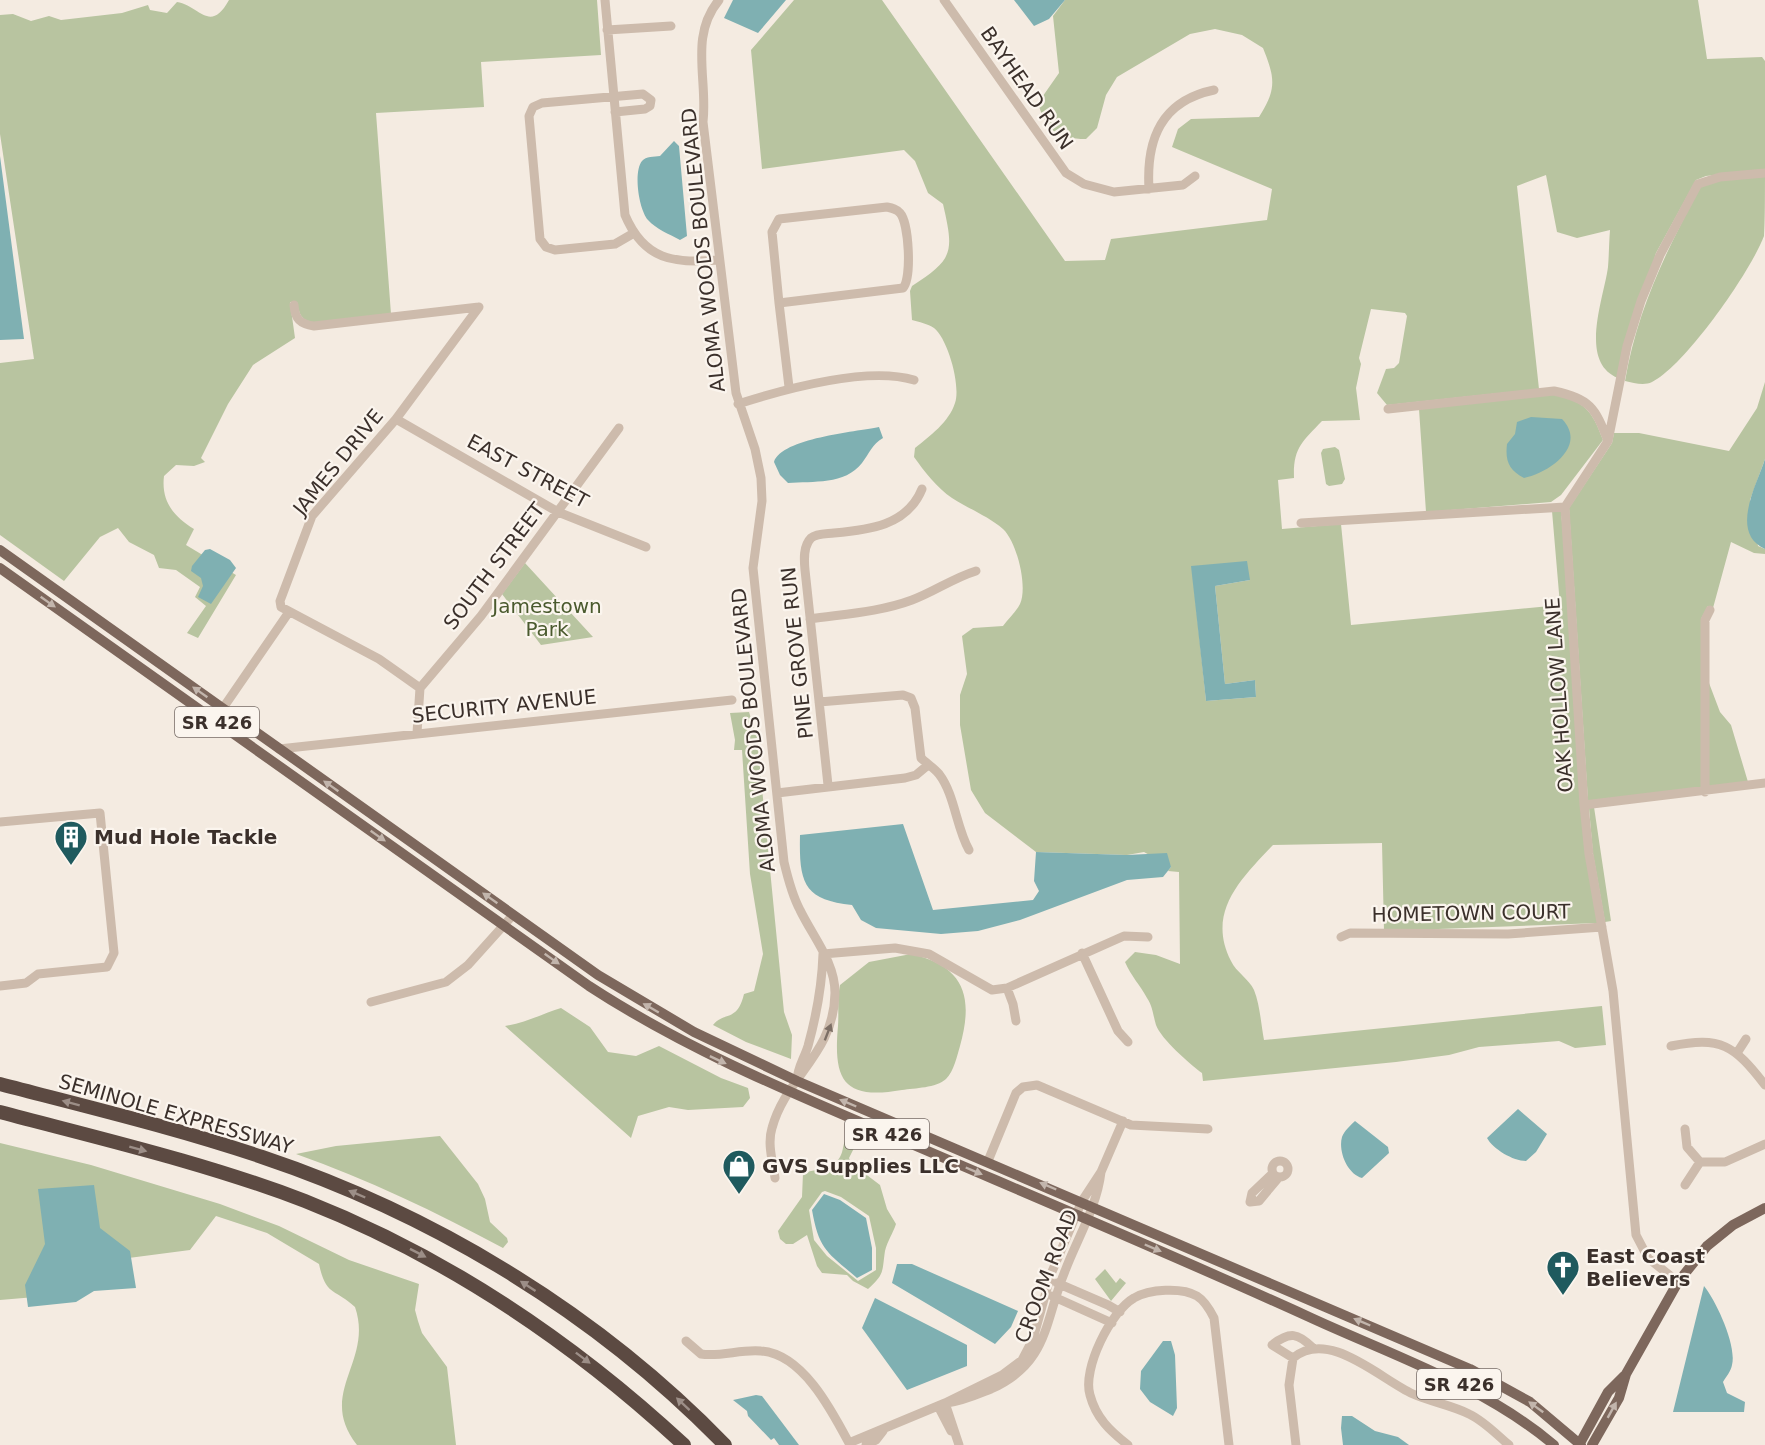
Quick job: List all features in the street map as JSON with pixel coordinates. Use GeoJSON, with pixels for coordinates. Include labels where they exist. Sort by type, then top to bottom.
{"type":"FeatureCollection","features":[{"type":"Feature","properties":{"kind":"highway","name":"SEMINOLE EXPRESSWAY"},"geometry":{"type":"LineString","coordinates":[[0,1084],[200,1137],[284,1165],[398,1212],[455,1241],[574,1316],[670,1393],[725,1445]]}},
{"type":"Feature","properties":{"kind":"highway"},"geometry":{"type":"LineString","coordinates":[[0,1112],[251,1182],[305,1202],[423,1256],[513,1309],[562,1342],[605,1375],[684,1445]]}},
{"type":"Feature","properties":{"kind":"main road","name":"SR 426"},"geometry":{"type":"LineString","coordinates":[[0,550],[513,915],[644,1004],[694,1032],[797,1081],[1390,1334],[1507,1388],[1541,1411],[1580,1444]]}},
{"type":"Feature","properties":{"kind":"main road","name":"SR 426"},"geometry":{"type":"LineString","coordinates":[[0,567],[504,926],[640,1019],[692,1047],[789,1091],[1483,1395],[1515,1414],[1554,1445]]}},
{"type":"Feature","properties":{"kind":"main road"},"geometry":{"type":"LineString","coordinates":[[193,704],[209,708],[223,708]]}},
{"type":"Feature","properties":{"kind":"main road"},"geometry":{"type":"LineString","coordinates":[[225,728],[233,724],[248,726]]}},
{"type":"Feature","properties":{"kind":"main road"},"geometry":{"type":"LineString","coordinates":[[1592,1445],[1619,1398],[1626,1374],[1678,1282],[1707,1246],[1733,1225],[1765,1208]]}},
{"type":"Feature","properties":{"kind":"main road"},"geometry":{"type":"LineString","coordinates":[[1355,1338],[1374,1340],[1390,1334]]}},
{"type":"Feature","properties":{"kind":"main road"},"geometry":{"type":"LineString","coordinates":[[1580,1444],[1608,1392],[1626,1374]]}},
{"type":"Feature","properties":{"kind":"street"},"geometry":{"type":"LineString","coordinates":[[605,0],[622,201],[634,233],[654,254],[671,260],[718,260]]}},
{"type":"Feature","properties":{"kind":"street","name":"ALOMA WOODS BOULEVARD"},"geometry":{"type":"LineString","coordinates":[[719,0],[710,11],[700,50],[706,104],[703,122],[718,260],[726,296],[738,404],[755,449],[761,478],[762,501],[753,568],[784,862],[790,887],[823,954],[830,963],[835,992],[832,1019],[826,1038],[789,1091],[772,1128],[770,1140],[775,1178]]}},
{"type":"Feature","properties":{"kind":"street","name":"BAYHEAD RUN"},"geometry":{"type":"LineString","coordinates":[[944,0],[1066,173],[1101,190],[1149,189],[1183,185],[1195,176]]}},
{"type":"Feature","properties":{"kind":"street"},"geometry":{"type":"LineString","coordinates":[[608,30],[671,27]]}},
{"type":"Feature","properties":{"kind":"street"},"geometry":{"type":"LineString","coordinates":[[1149,189],[1148,167],[1151,146],[1160,125],[1174,107],[1197,94],[1214,90]]}},
{"type":"Feature","properties":{"kind":"street"},"geometry":{"type":"LineString","coordinates":[[615,112],[645,110],[651,106],[651,100],[643,94],[542,103],[533,107],[530,116],[540,239],[546,247],[555,250],[615,244],[634,233]]}},
{"type":"Feature","properties":{"kind":"street"},"geometry":{"type":"LineString","coordinates":[[1301,523],[1565,507],[1608,441],[1627,346],[1641,301],[1660,255],[1698,183],[1714,178],[1765,173]]}},
{"type":"Feature","properties":{"kind":"street"},"geometry":{"type":"LineString","coordinates":[[779,303],[903,288],[909,272],[902,214],[887,207],[779,219],[773,227],[779,303],[789,387]]}},
{"type":"Feature","properties":{"kind":"street","name":"JAMES DRIVE"},"geometry":{"type":"LineString","coordinates":[[289,612],[281,607],[282,591],[312,516],[396,419],[479,307],[314,326],[303,324],[297,319],[294,305]]}},
{"type":"Feature","properties":{"kind":"street"},"geometry":{"type":"LineString","coordinates":[[738,404],[789,387],[894,374],[914,380]]}},
{"type":"Feature","properties":{"kind":"street"},"geometry":{"type":"LineString","coordinates":[[1388,409],[1554,391],[1578,396],[1598,414],[1608,441]]}},
{"type":"Feature","properties":{"kind":"street","name":"EAST STREET"},"geometry":{"type":"LineString","coordinates":[[396,419],[558,512],[646,547]]}},
{"type":"Feature","properties":{"kind":"street","name":"SOUTH STREET"},"geometry":{"type":"LineString","coordinates":[[420,688],[481,616],[619,428]]}},
{"type":"Feature","properties":{"kind":"street","name":"PINE GROVE RUN"},"geometry":{"type":"LineString","coordinates":[[828,785],[804,561],[811,538],[820,534],[876,528],[891,522],[914,505],[922,489]]}},
{"type":"Feature","properties":{"kind":"street","name":"OAK HOLLOW LANE"},"geometry":{"type":"LineString","coordinates":[[1565,507],[1584,805],[1589,854],[1613,991],[1636,1235],[1648,1258],[1678,1282]]}},
{"type":"Feature","properties":{"kind":"street"},"geometry":{"type":"LineString","coordinates":[[810,619],[882,609],[913,600],[976,571]]}},
{"type":"Feature","properties":{"kind":"street"},"geometry":{"type":"LineString","coordinates":[[1705,792],[1705,620],[1710,610]]}},
{"type":"Feature","properties":{"kind":"street"},"geometry":{"type":"LineString","coordinates":[[223,708],[289,612],[379,659],[420,688],[417,733]]}},
{"type":"Feature","properties":{"kind":"street"},"geometry":{"type":"LineString","coordinates":[[819,702],[903,695],[911,698],[915,708],[921,758],[938,773],[947,791],[959,832],[969,850]]}},
{"type":"Feature","properties":{"kind":"street","name":"SECURITY AVENUE"},"geometry":{"type":"LineString","coordinates":[[279,749],[732,700]]}},
{"type":"Feature","properties":{"kind":"street"},"geometry":{"type":"LineString","coordinates":[[777,792],[905,778],[916,775],[928,765]]}},
{"type":"Feature","properties":{"kind":"street"},"geometry":{"type":"LineString","coordinates":[[1584,805],[1765,783]]}},
{"type":"Feature","properties":{"kind":"street"},"geometry":{"type":"LineString","coordinates":[[0,822],[100,813],[114,953],[107,967],[38,974],[26,982],[0,986]]}},
{"type":"Feature","properties":{"kind":"street"},"geometry":{"type":"LineString","coordinates":[[372,1002],[447,982],[468,965],[513,915]]}},
{"type":"Feature","properties":{"kind":"street","name":"HOMETOWN COURT"},"geometry":{"type":"LineString","coordinates":[[1341,937],[1350,933],[1508,934],[1602,927]]}},
{"type":"Feature","properties":{"kind":"street"},"geometry":{"type":"LineString","coordinates":[[823,954],[883,948],[929,954],[983,987],[992,990],[1006,988],[1124,936],[1148,937]]}},
{"type":"Feature","properties":{"kind":"street"},"geometry":{"type":"LineString","coordinates":[[1082,953],[1118,1031],[1128,1042]]}},
{"type":"Feature","properties":{"kind":"street","name":"ALOMA WOODS BOULEVARD"},"geometry":{"type":"LineString","coordinates":[[797,1081],[797,1070],[808,1045],[821,987],[823,954]]}},
{"type":"Feature","properties":{"kind":"street"},"geometry":{"type":"LineString","coordinates":[[1006,988],[1014,1004],[1016,1022]]}},
{"type":"Feature","properties":{"kind":"street"},"geometry":{"type":"LineString","coordinates":[[1737,1053],[1746,1039]]}},
{"type":"Feature","properties":{"kind":"street"},"geometry":{"type":"LineString","coordinates":[[1671,1046],[1700,1040],[1723,1045],[1737,1053],[1765,1085]]}},
{"type":"Feature","properties":{"kind":"street"},"geometry":{"type":"LineString","coordinates":[[988,1161],[1016,1094],[1029,1085],[1037,1085],[1131,1125],[1208,1129]]}},
{"type":"Feature","properties":{"kind":"street","name":"CROOM ROAD"},"geometry":{"type":"LineString","coordinates":[[942,1405],[1002,1375],[1022,1360],[1033,1340],[1049,1280],[1087,1203],[1099,1190],[1101,1172],[1123,1122]]}},
{"type":"Feature","properties":{"kind":"street"},"geometry":{"type":"LineString","coordinates":[[1685,1129],[1687,1147],[1700,1162],[1725,1162],[1765,1144]]}},
{"type":"Feature","properties":{"kind":"street"},"geometry":{"type":"LineString","coordinates":[[1685,1185],[1700,1162]]}},
{"type":"Feature","properties":{"kind":"street"},"geometry":{"type":"LineString","coordinates":[[1276,1175],[1266,1194],[1259,1201],[1250,1202],[1258,1186],[1276,1175]]}},
{"type":"Feature","properties":{"kind":"street"},"geometry":{"type":"LineString","coordinates":[[1258,1186],[1266,1194]]}},
{"type":"Feature","properties":{"kind":"street","name":"CROOM ROAD"},"geometry":{"type":"LineString","coordinates":[[942,1405],[961,1402],[1005,1383],[1027,1366],[1041,1346],[1081,1217]]}},
{"type":"Feature","properties":{"kind":"street"},"geometry":{"type":"LineString","coordinates":[[1049,1280],[1120,1312]]}},
{"type":"Feature","properties":{"kind":"street"},"geometry":{"type":"LineString","coordinates":[[1128,1445],[1105,1425],[1089,1393],[1098,1347],[1120,1312],[1135,1297],[1163,1291],[1190,1293],[1208,1306],[1217,1332],[1229,1445]]}},
{"type":"Feature","properties":{"kind":"street"},"geometry":{"type":"LineString","coordinates":[[1044,1292],[1112,1323]]}},
{"type":"Feature","properties":{"kind":"street"},"geometry":{"type":"LineString","coordinates":[[1080,1308],[1085,1296]]}},
{"type":"Feature","properties":{"kind":"street"},"geometry":{"type":"LineString","coordinates":[[1293,1358],[1272,1344],[1281,1338],[1301,1336],[1313,1348],[1336,1352],[1382,1375],[1414,1395],[1470,1414],[1509,1445]]}},
{"type":"Feature","properties":{"kind":"street"},"geometry":{"type":"LineString","coordinates":[[686,1341],[701,1354],[759,1351],[784,1356],[793,1362],[813,1387],[849,1444],[867,1441],[883,1431],[942,1405],[959,1445]]}},
{"type":"Feature","properties":{"kind":"street"},"geometry":{"type":"LineString","coordinates":[[1293,1358],[1313,1348]]}},
{"type":"Feature","properties":{"kind":"street"},"geometry":{"type":"LineString","coordinates":[[1293,1358],[1289,1385],[1296,1445]]}},
{"type":"Feature","properties":{"kind":"green space"},"geometry":{"type":"Polygon","coordinates":[[[229,0],[597,0],[601,55],[481,62],[484,107],[376,113],[391,314],[314,323],[301,316],[297,302],[290,302],[295,338],[253,365],[228,404],[201,458],[205,462],[194,466],[176,465],[164,476],[164,493],[170,507],[180,519],[194,529],[186,545],[236,575],[198,638],[187,633],[206,606],[195,597],[200,587],[176,570],[159,568],[154,555],[129,542],[118,528],[100,537],[64,581],[0,535],[0,363],[34,359],[0,134],[0,15],[13,14],[31,21],[49,16],[61,20],[122,13],[148,5],[150,10],[167,13],[177,2],[210,17],[222,10],[229,0]]]}},
{"type":"Feature","properties":{"kind":"green space"},"geometry":{"type":"Polygon","coordinates":[[[794,0],[882,0],[1065,261],[1105,260],[1111,239],[1267,220],[1272,189],[1172,147],[1178,129],[1191,119],[1259,117],[1269,99],[1272,76],[1263,48],[1242,35],[1215,29],[1190,34],[1117,77],[1106,95],[1097,128],[1086,139],[1061,135],[1049,127],[1038,103],[1059,73],[1053,16],[1065,0],[1698,0],[1707,59],[1762,57],[1765,61],[1765,169],[1706,176],[1696,180],[1656,253],[1618,378],[1606,370],[1599,358],[1596,344],[1599,312],[1608,267],[1610,230],[1577,238],[1557,232],[1546,175],[1517,186],[1539,389],[1387,405],[1377,393],[1386,369],[1394,368],[1399,363],[1407,316],[1405,313],[1371,309],[1359,358],[1361,364],[1356,388],[1360,420],[1322,421],[1297,452],[1294,478],[1278,480],[1282,529],[1341,524],[1351,625],[1560,605],[1552,511],[1561,511],[1598,923],[1384,931],[1382,843],[1273,845],[1249,871],[1231,897],[1225,912],[1223,927],[1224,943],[1231,961],[1254,990],[1264,1040],[1602,1006],[1606,1045],[1575,1048],[1559,1041],[1479,1047],[1449,1055],[1396,1062],[1203,1081],[1202,1073],[1170,1044],[1159,1031],[1149,1001],[1125,962],[1135,952],[1156,955],[1180,964],[1179,872],[1168,871],[1171,867],[1144,852],[1127,855],[1036,852],[985,813],[971,790],[960,725],[960,695],[967,674],[962,636],[973,628],[1003,626],[1020,604],[1023,587],[1017,554],[1003,529],[946,494],[914,457],[915,448],[948,416],[955,403],[956,395],[955,375],[944,342],[934,328],[912,320],[910,291],[912,286],[936,269],[947,253],[949,233],[943,204],[928,193],[915,161],[904,150],[762,169],[751,50],[794,0]],[[1192,567],[1206,701],[1256,697],[1255,680],[1225,684],[1215,586],[1250,580],[1192,567]]]}},
{"type":"Feature","properties":{"kind":"green space"},"geometry":{"type":"Polygon","coordinates":[[[1765,176],[1764,236],[1732,293],[1699,338],[1666,373],[1649,383],[1639,384],[1625,381],[1645,305],[1676,233],[1701,186],[1708,182],[1765,176]]]}},
{"type":"Feature","properties":{"kind":"green space"},"geometry":{"type":"Polygon","coordinates":[[[1765,382],[1765,459],[1750,500],[1758,546],[1765,549],[1765,554],[1754,553],[1731,542],[1713,608],[1708,606],[1701,619],[1701,789],[1588,801],[1569,508],[1612,443],[1614,433],[1639,433],[1729,451],[1757,408],[1765,382]]]}},
{"type":"Feature","properties":{"kind":"green space"},"geometry":{"type":"Polygon","coordinates":[[[1554,394],[1573,400],[1586,409],[1595,421],[1603,440],[1561,495],[1551,502],[1426,512],[1419,409],[1554,394]]]}},
{"type":"Feature","properties":{"kind":"green space"},"geometry":{"type":"Polygon","coordinates":[[[1335,447],[1339,450],[1345,479],[1342,484],[1329,486],[1326,484],[1321,453],[1323,449],[1335,447]]]}},
{"type":"Feature","properties":{"kind":"green space","name":"Jamestown Park"},"geometry":{"type":"Polygon","coordinates":[[[525,563],[593,637],[541,645],[502,594],[525,563]]]}},
{"type":"Feature","properties":{"kind":"green space"},"geometry":{"type":"Polygon","coordinates":[[[1709,683],[1720,712],[1731,725],[1748,782],[1709,788],[1709,683]]]}},
{"type":"Feature","properties":{"kind":"green space"},"geometry":{"type":"Polygon","coordinates":[[[749,712],[757,737],[784,1012],[792,1035],[791,1059],[746,1042],[713,1025],[734,1013],[744,994],[754,991],[763,954],[750,874],[742,750],[734,750],[735,740],[730,713],[749,712]]]}},
{"type":"Feature","properties":{"kind":"green space"},"geometry":{"type":"Polygon","coordinates":[[[1594,807],[1611,921],[1605,922],[1593,854],[1589,808],[1594,807]]]}},
{"type":"Feature","properties":{"kind":"green space"},"geometry":{"type":"Polygon","coordinates":[[[911,954],[943,966],[961,986],[966,1012],[960,1046],[953,1068],[946,1079],[931,1086],[882,1092],[855,1089],[846,1082],[838,1061],[840,985],[869,962],[911,954]]]}},
{"type":"Feature","properties":{"kind":"green space"},"geometry":{"type":"Polygon","coordinates":[[[561,1008],[590,1027],[608,1052],[636,1056],[659,1046],[721,1078],[748,1088],[750,1098],[743,1107],[688,1110],[669,1107],[638,1116],[631,1138],[505,1026],[561,1008]]]}},
{"type":"Feature","properties":{"kind":"green space"},"geometry":{"type":"Polygon","coordinates":[[[440,1136],[478,1184],[485,1199],[490,1222],[507,1238],[508,1242],[503,1248],[401,1197],[296,1154],[336,1146],[440,1136]]]}},
{"type":"Feature","properties":{"kind":"green space"},"geometry":{"type":"Polygon","coordinates":[[[851,1136],[856,1144],[849,1158],[851,1163],[880,1185],[887,1209],[896,1224],[886,1248],[882,1272],[868,1289],[847,1275],[822,1273],[817,1266],[807,1235],[793,1244],[786,1244],[780,1239],[778,1231],[802,1197],[803,1173],[823,1168],[837,1161],[851,1136]],[[822,1192],[809,1210],[814,1240],[827,1256],[858,1281],[876,1270],[876,1248],[869,1216],[841,1197],[822,1192]]]}},
{"type":"Feature","properties":{"kind":"green space"},"geometry":{"type":"Polygon","coordinates":[[[0,1143],[91,1165],[220,1204],[279,1226],[349,1260],[419,1284],[415,1310],[422,1333],[447,1367],[456,1445],[357,1445],[346,1426],[342,1409],[343,1393],[358,1344],[359,1327],[355,1307],[328,1287],[319,1264],[267,1233],[216,1216],[190,1250],[52,1268],[47,1296],[0,1300],[0,1143]]]}},
{"type":"Feature","properties":{"kind":"green space"},"geometry":{"type":"Polygon","coordinates":[[[1105,1269],[1116,1283],[1120,1278],[1126,1283],[1111,1301],[1095,1279],[1105,1269]]]}},
{"type":"Feature","properties":{"kind":"water"},"geometry":{"type":"Polygon","coordinates":[[[733,0],[786,0],[758,33],[724,18],[733,0]]]}},
{"type":"Feature","properties":{"kind":"water"},"geometry":{"type":"Polygon","coordinates":[[[1014,0],[1065,0],[1049,19],[1034,26],[1014,0]]]}},
{"type":"Feature","properties":{"kind":"water"},"geometry":{"type":"Polygon","coordinates":[[[674,141],[679,146],[687,236],[680,240],[659,229],[648,220],[638,191],[638,173],[642,161],[648,157],[660,156],[674,141]]]}},
{"type":"Feature","properties":{"kind":"water"},"geometry":{"type":"Polygon","coordinates":[[[0,156],[24,339],[0,340],[0,156]]]}},
{"type":"Feature","properties":{"kind":"water"},"geometry":{"type":"Polygon","coordinates":[[[1531,417],[1562,419],[1569,429],[1571,439],[1562,457],[1554,464],[1524,478],[1509,464],[1507,444],[1515,434],[1517,422],[1531,417]]]}},
{"type":"Feature","properties":{"kind":"water"},"geometry":{"type":"Polygon","coordinates":[[[879,427],[883,438],[873,446],[855,470],[838,478],[818,482],[788,483],[780,475],[774,462],[790,447],[804,442],[879,427]]]}},
{"type":"Feature","properties":{"kind":"water"},"geometry":{"type":"Polygon","coordinates":[[[1765,459],[1765,549],[1754,542],[1747,520],[1748,507],[1765,459]]]}},
{"type":"Feature","properties":{"kind":"water"},"geometry":{"type":"Polygon","coordinates":[[[210,549],[230,560],[236,568],[211,604],[198,597],[203,586],[201,578],[191,571],[192,566],[205,550],[210,549]]]}},
{"type":"Feature","properties":{"kind":"water"},"geometry":{"type":"Polygon","coordinates":[[[1247,561],[1250,580],[1215,586],[1225,684],[1255,680],[1256,697],[1206,701],[1191,566],[1247,561]]]}},
{"type":"Feature","properties":{"kind":"water"},"geometry":{"type":"Polygon","coordinates":[[[903,824],[933,910],[1033,900],[1039,891],[1034,881],[1036,852],[1127,855],[1167,853],[1171,867],[1163,877],[1127,880],[1020,920],[978,931],[941,934],[876,928],[861,920],[852,905],[823,899],[807,886],[801,865],[800,835],[903,824]]]}},
{"type":"Feature","properties":{"kind":"water"},"geometry":{"type":"Polygon","coordinates":[[[1518,1109],[1547,1134],[1536,1152],[1526,1161],[1504,1154],[1487,1138],[1518,1109]]]}},
{"type":"Feature","properties":{"kind":"water"},"geometry":{"type":"Polygon","coordinates":[[[1355,1121],[1388,1147],[1389,1153],[1362,1178],[1348,1167],[1341,1149],[1343,1135],[1355,1121]]]}},
{"type":"Feature","properties":{"kind":"water"},"geometry":{"type":"Polygon","coordinates":[[[94,1185],[100,1228],[130,1251],[136,1288],[94,1291],[76,1302],[28,1307],[25,1285],[45,1244],[38,1189],[94,1185]]]}},
{"type":"Feature","properties":{"kind":"water"},"geometry":{"type":"Polygon","coordinates":[[[824,1194],[840,1200],[866,1218],[872,1248],[872,1270],[857,1278],[831,1256],[821,1242],[812,1210],[824,1194]]]}},
{"type":"Feature","properties":{"kind":"water"},"geometry":{"type":"Polygon","coordinates":[[[897,1264],[912,1264],[1018,1311],[1011,1327],[995,1344],[892,1283],[897,1264]]]}},
{"type":"Feature","properties":{"kind":"water"},"geometry":{"type":"Polygon","coordinates":[[[1704,1286],[1729,1335],[1733,1356],[1732,1365],[1723,1382],[1727,1393],[1745,1402],[1744,1412],[1673,1412],[1704,1286]]]}},
{"type":"Feature","properties":{"kind":"water"},"geometry":{"type":"Polygon","coordinates":[[[875,1298],[967,1345],[967,1366],[907,1390],[862,1328],[875,1298]]]}},
{"type":"Feature","properties":{"kind":"water"},"geometry":{"type":"Polygon","coordinates":[[[1163,1341],[1171,1341],[1175,1355],[1177,1408],[1173,1416],[1150,1402],[1140,1389],[1141,1371],[1163,1341]]]}},
{"type":"Feature","properties":{"kind":"water"},"geometry":{"type":"Polygon","coordinates":[[[756,1395],[762,1396],[799,1445],[779,1445],[774,1438],[771,1440],[748,1416],[747,1411],[733,1400],[756,1395]]]}},
{"type":"Feature","properties":{"kind":"water"},"geometry":{"type":"Polygon","coordinates":[[[1342,1416],[1352,1416],[1375,1431],[1398,1437],[1409,1445],[1343,1445],[1342,1416]]]}},
{"type":"Feature","properties":{"kind":"place","name":"Mud Hole Tackle"},"geometry":{"type":"Point","coordinates":[71,866]}},
{"type":"Feature","properties":{"kind":"place","name":"GVS Supplies LLC"},"geometry":{"type":"Point","coordinates":[739,1195]}},
{"type":"Feature","properties":{"kind":"place","name":"East Coast Believers"},"geometry":{"type":"Point","coordinates":[1563,1296]}}]}
